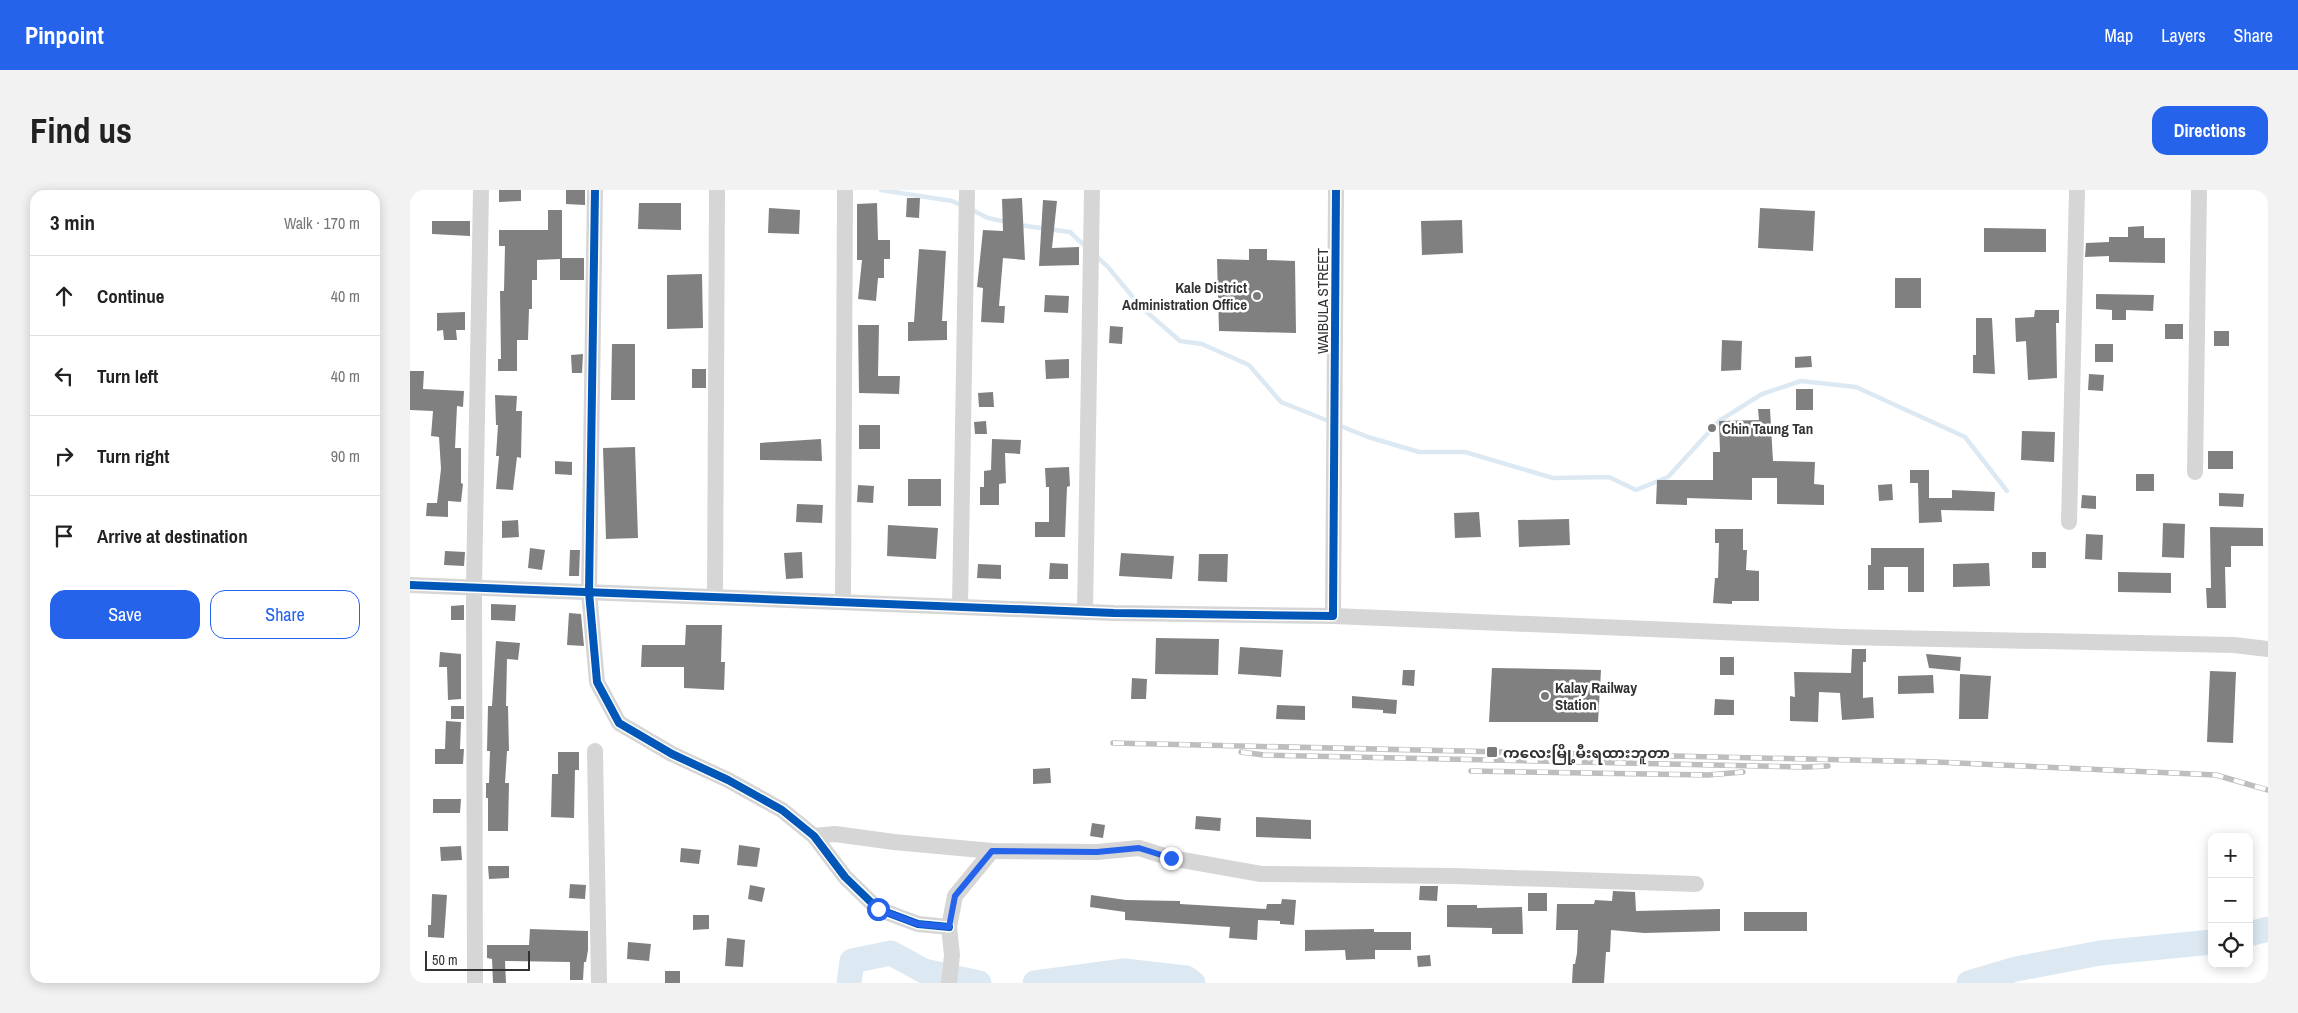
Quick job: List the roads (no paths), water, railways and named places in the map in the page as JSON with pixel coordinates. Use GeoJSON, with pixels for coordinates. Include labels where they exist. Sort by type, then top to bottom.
{"type":"FeatureCollection","features":[{"type":"Feature","properties":{"kind":"street"},"geometry":{"type":"LineString","coordinates":[[475,983],[474,588],[481,190]]}},
{"type":"Feature","properties":{"kind":"street"},"geometry":{"type":"LineString","coordinates":[[595,190],[590,592],[597,682],[619,723],[672,754],[728,780],[782,810],[814,836],[845,877],[878,909],[918,924],[949,927]]}},
{"type":"Feature","properties":{"kind":"street"},"geometry":{"type":"LineString","coordinates":[[715,597],[717,190]]}},
{"type":"Feature","properties":{"kind":"street"},"geometry":{"type":"LineString","coordinates":[[1085,612],[1092,190]]}},
{"type":"Feature","properties":{"kind":"street","name":"WAIBULA STREET"},"geometry":{"type":"LineString","coordinates":[[1333,616],[1336,435],[1336,190]]}},
{"type":"Feature","properties":{"kind":"street"},"geometry":{"type":"LineString","coordinates":[[2069,522],[2077,190]]}},
{"type":"Feature","properties":{"kind":"street"},"geometry":{"type":"LineString","coordinates":[[2195,472],[2199,190]]}},
{"type":"Feature","properties":{"kind":"street"},"geometry":{"type":"LineString","coordinates":[[843,602],[845,192]]}},
{"type":"Feature","properties":{"kind":"street"},"geometry":{"type":"LineString","coordinates":[[960,607],[967,194]]}},
{"type":"Feature","properties":{"kind":"street"},"geometry":{"type":"LineString","coordinates":[[410,585],[1085,612],[1333,616],[1843,637],[2234,645],[2268,649]]}},
{"type":"Feature","properties":{"kind":"street"},"geometry":{"type":"LineString","coordinates":[[595,751],[599,983]]}},
{"type":"Feature","properties":{"kind":"street"},"geometry":{"type":"LineString","coordinates":[[814,836],[835,834],[992,851],[1097,852],[1139,848],[1171,858],[1261,874],[1454,876],[1696,884]]}},
{"type":"Feature","properties":{"kind":"street"},"geometry":{"type":"LineString","coordinates":[[949,983],[952,955],[949,927],[955,896],[992,851]]}},
{"type":"Feature","properties":{"kind":"waterway"},"geometry":{"type":"LineString","coordinates":[[881,190],[952,201],[963,206]]}},
{"type":"Feature","properties":{"kind":"waterway"},"geometry":{"type":"LineString","coordinates":[[970,209],[988,218],[1007,222]]}},
{"type":"Feature","properties":{"kind":"waterway"},"geometry":{"type":"LineString","coordinates":[[1019,225],[1070,232],[1087,248]]}},
{"type":"Feature","properties":{"kind":"waterway"},"geometry":{"type":"LineString","coordinates":[[1095,255],[1108,267],[1141,307],[1180,341],[1202,344],[1249,365],[1281,402],[1331,422]]}},
{"type":"Feature","properties":{"kind":"waterway"},"geometry":{"type":"LineString","coordinates":[[1338,425],[1368,437],[1419,452],[1465,452],[1553,478],[1609,477],[1636,490],[1668,477],[1719,421],[1762,394],[1801,381],[1856,387],[1965,437],[2007,491]]}},
{"type":"Feature","properties":{"kind":"waterway"},"geometry":{"type":"LineString","coordinates":[[2253,933],[2268,929]]}},
{"type":"Feature","properties":{"kind":"waterway"},"geometry":{"type":"LineString","coordinates":[[1969,983],[2016,969],[2100,953],[2208,942]]}},
{"type":"Feature","properties":{"kind":"waterway"},"geometry":{"type":"LineString","coordinates":[[849,983],[852,961],[891,953],[924,971],[979,983]]}},
{"type":"Feature","properties":{"kind":"waterway"},"geometry":{"type":"LineString","coordinates":[[1035,983],[1124,971],[1186,978],[1193,983]]}},
{"type":"Feature","properties":{"kind":"railway"},"geometry":{"type":"LineString","coordinates":[[1113,743],[1936,762],[2216,775],[2268,790]]}},
{"type":"Feature","properties":{"kind":"railway"},"geometry":{"type":"LineString","coordinates":[[1241,752],[1264,755],[1828,766]]}},
{"type":"Feature","properties":{"kind":"railway"},"geometry":{"type":"LineString","coordinates":[[1471,771],[1708,775],[1743,772]]}},
{"type":"Feature","properties":{"kind":"place","name":"Kale District Administration Office"},"geometry":{"type":"Point","coordinates":[1257,296]}},
{"type":"Feature","properties":{"kind":"place","name":"Chin Taung Tan"},"geometry":{"type":"Point","coordinates":[1712,428]}},
{"type":"Feature","properties":{"kind":"place","name":"Kalay Railway Station"},"geometry":{"type":"Point","coordinates":[1545,696]}},
{"type":"Feature","properties":{"kind":"place","name":"ကလေးမြို့မီးရထားဘူတာ"},"geometry":{"type":"Point","coordinates":[1492,752]}}]}
